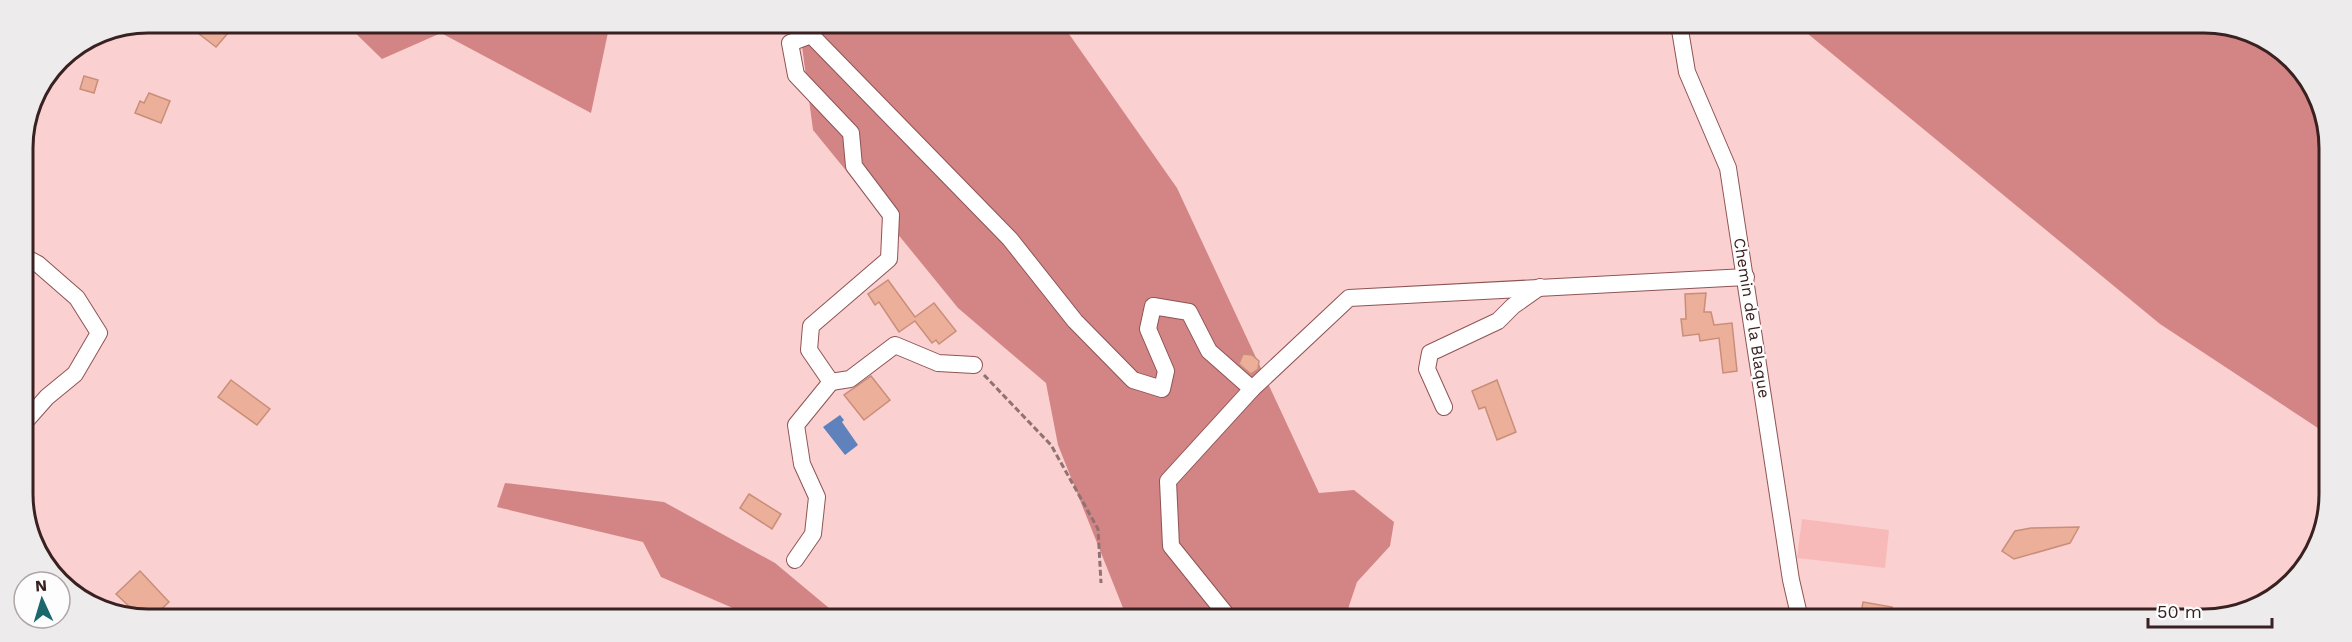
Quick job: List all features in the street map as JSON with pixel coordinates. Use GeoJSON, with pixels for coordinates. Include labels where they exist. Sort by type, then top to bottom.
{"type":"FeatureCollection","features":[{"type":"Feature","properties":{"kind":"street","name":"Chemin de la Blaque"},"geometry":{"type":"LineString","coordinates":[[1680,33],[1687,72],[1728,168],[1791,580],[1798,609]]}},
{"type":"Feature","properties":{"kind":"street"},"geometry":{"type":"LineString","coordinates":[[831,382],[809,350],[811,326],[889,260],[891,215],[854,166],[851,133],[796,75],[790,43],[811,35],[1010,238],[1075,321],[1133,380],[1162,389],[1167,371],[1148,329],[1153,306],[1189,312],[1209,351],[1252,389]]}},
{"type":"Feature","properties":{"kind":"street"},"geometry":{"type":"LineString","coordinates":[[33,261],[77,298],[99,333],[75,374],[47,397],[33,413]]}},
{"type":"Feature","properties":{"kind":"street"},"geometry":{"type":"LineString","coordinates":[[1222,609],[1171,546],[1168,481],[1252,389],[1349,298],[1541,286],[1746,277]]}},
{"type":"Feature","properties":{"kind":"street"},"geometry":{"type":"LineString","coordinates":[[1444,407],[1427,369],[1430,353],[1498,321],[1541,286]]}},
{"type":"Feature","properties":{"kind":"street"},"geometry":{"type":"LineString","coordinates":[[795,560],[813,534],[817,497],[802,464],[796,425],[831,382],[850,379],[895,345],[938,363],[974,365]]}},
{"type":"Feature","properties":{"kind":"path"},"geometry":{"type":"LineString","coordinates":[[974,365],[1051,445],[1098,530],[1101,583]]}},
{"type":"Feature","properties":{"kind":"shaded area"},"geometry":{"type":"Polygon","coordinates":[[[355,33],[441,33],[382,59],[355,33]]]}},
{"type":"Feature","properties":{"kind":"shaded area"},"geometry":{"type":"Polygon","coordinates":[[[441,33],[608,33],[591,113],[441,33]]]}},
{"type":"Feature","properties":{"kind":"shaded area"},"geometry":{"type":"Polygon","coordinates":[[[800,33],[1068,33],[1177,188],[1319,493],[1354,490],[1394,522],[1390,546],[1357,582],[1348,609],[1123,609],[1058,445],[1046,383],[958,308],[813,130],[800,33]]]}},
{"type":"Feature","properties":{"kind":"shaded area"},"geometry":{"type":"Polygon","coordinates":[[[1807,33],[2204,33],[2241,39],[2274,57],[2295,78],[2304,91],[2313,111],[2318,133],[2319,429],[2160,324],[1807,33]]]}},
{"type":"Feature","properties":{"kind":"shaded area"},"geometry":{"type":"Polygon","coordinates":[[[505,483],[664,502],[775,563],[830,609],[735,609],[661,577],[643,542],[497,507],[505,483]]]}},
{"type":"Feature","properties":{"kind":"shaded area"},"geometry":{"type":"Polygon","coordinates":[[[1802,519],[1889,530],[1885,568],[1797,558],[1802,519]]]}},
{"type":"Feature","properties":{"kind":"water"},"geometry":{"type":"Polygon","coordinates":[[[840,415],[844,420],[842,422],[858,445],[845,455],[823,427],[840,415]]]}},
{"type":"Feature","properties":{"kind":"building"},"geometry":{"type":"Polygon","coordinates":[[[198,33],[228,33],[216,47],[198,33]]]}},
{"type":"Feature","properties":{"kind":"building"},"geometry":{"type":"Polygon","coordinates":[[[84,76],[98,80],[94,93],[80,89],[84,76]]]}},
{"type":"Feature","properties":{"kind":"building"},"geometry":{"type":"Polygon","coordinates":[[[149,93],[170,101],[161,123],[135,113],[140,101],[144,103],[149,93]]]}},
{"type":"Feature","properties":{"kind":"building"},"geometry":{"type":"Polygon","coordinates":[[[888,280],[915,317],[934,303],[956,331],[939,344],[936,340],[932,343],[915,321],[899,332],[879,302],[875,305],[868,294],[888,280]]]}},
{"type":"Feature","properties":{"kind":"building"},"geometry":{"type":"Polygon","coordinates":[[[1706,293],[1704,312],[1711,312],[1714,325],[1732,323],[1737,371],[1723,373],[1719,338],[1700,341],[1699,334],[1683,336],[1681,319],[1686,319],[1685,294],[1706,293]]]}},
{"type":"Feature","properties":{"kind":"building"},"geometry":{"type":"Polygon","coordinates":[[[1243,354],[1252,355],[1259,361],[1258,369],[1251,374],[1239,364],[1243,354]]]}},
{"type":"Feature","properties":{"kind":"building"},"geometry":{"type":"Polygon","coordinates":[[[871,376],[890,400],[864,420],[844,395],[871,376]]]}},
{"type":"Feature","properties":{"kind":"building"},"geometry":{"type":"Polygon","coordinates":[[[231,380],[270,409],[257,425],[218,397],[231,380]]]}},
{"type":"Feature","properties":{"kind":"building"},"geometry":{"type":"Polygon","coordinates":[[[1497,380],[1516,432],[1497,440],[1485,407],[1479,409],[1472,391],[1497,380]]]}},
{"type":"Feature","properties":{"kind":"building"},"geometry":{"type":"Polygon","coordinates":[[[749,494],[781,514],[772,529],[740,508],[749,494]]]}},
{"type":"Feature","properties":{"kind":"building"},"geometry":{"type":"Polygon","coordinates":[[[2079,527],[2070,543],[2014,559],[2002,551],[2015,531],[2031,528],[2079,527]]]}},
{"type":"Feature","properties":{"kind":"building"},"geometry":{"type":"Polygon","coordinates":[[[140,571],[169,602],[162,609],[130,608],[116,594],[140,571]]]}},
{"type":"Feature","properties":{"kind":"building"},"geometry":{"type":"Polygon","coordinates":[[[1863,602],[1892,607],[1892,609],[1862,609],[1863,602]]]}}]}
